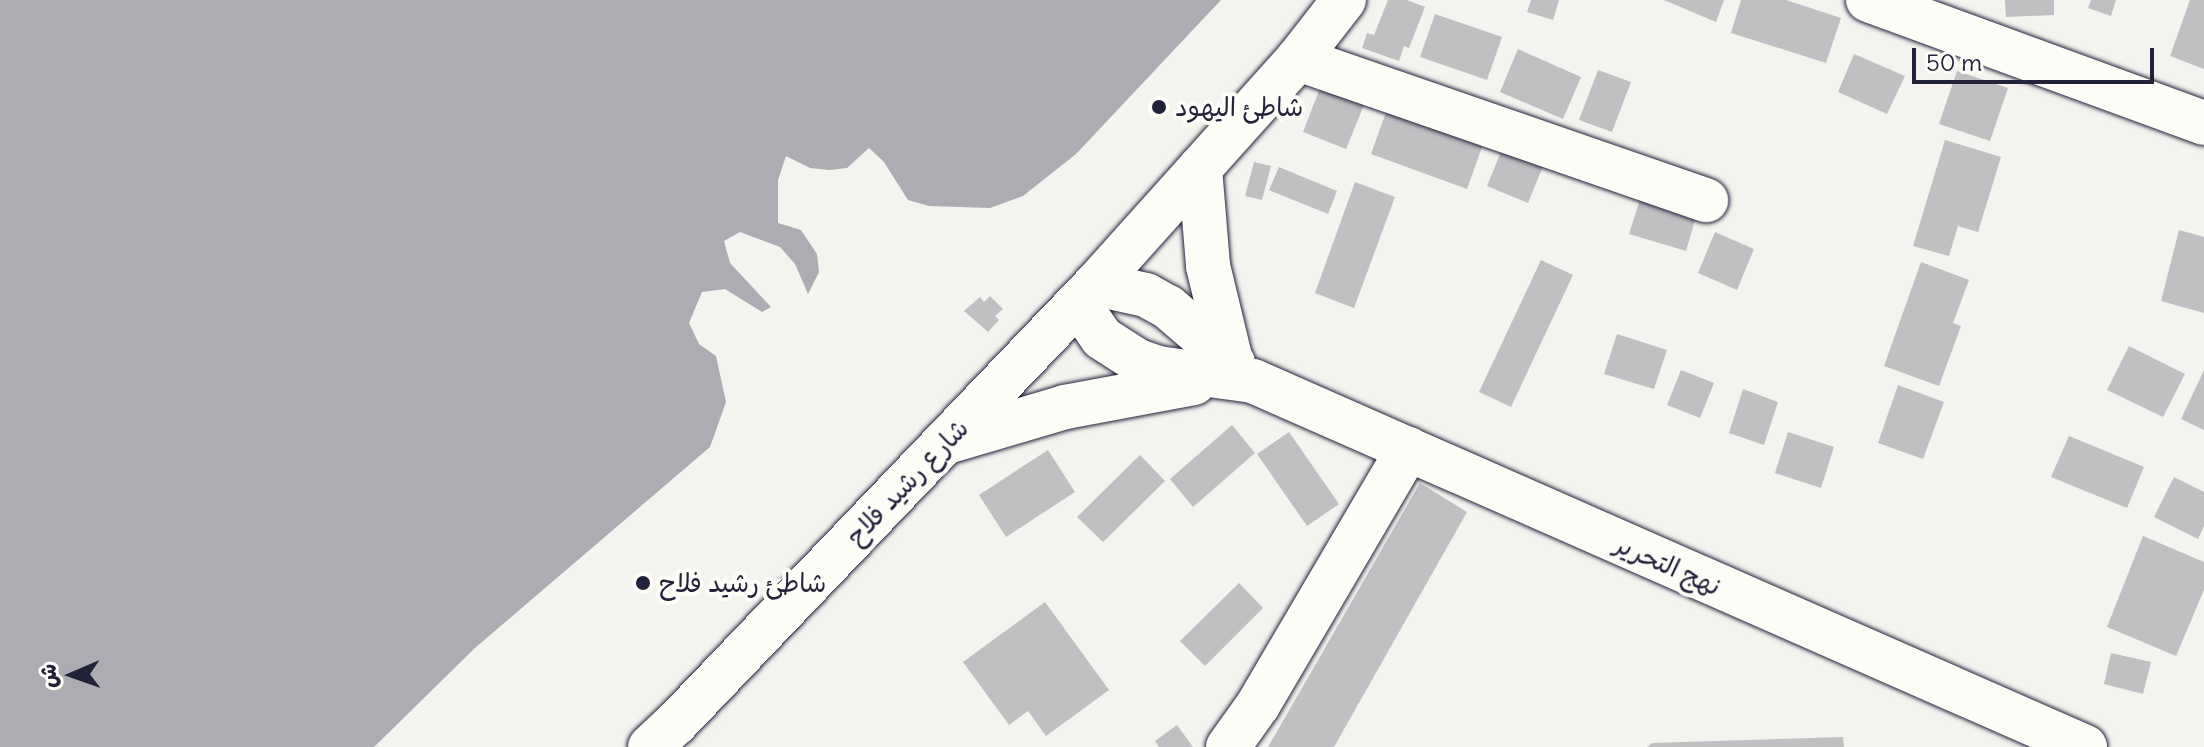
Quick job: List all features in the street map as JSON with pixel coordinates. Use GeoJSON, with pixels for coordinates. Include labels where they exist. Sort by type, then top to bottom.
{"type":"FeatureCollection","features":[{"type":"Feature","properties":{"kind":"street","name":"شارع رشيد فلاح"},"geometry":{"type":"LineString","coordinates":[[650,747],[1087,293],[1298,59],[1344,0]]}},
{"type":"Feature","properties":{"kind":"street"},"geometry":{"type":"LineString","coordinates":[[1868,0],[2204,123]]}},
{"type":"Feature","properties":{"kind":"street"},"geometry":{"type":"LineString","coordinates":[[1298,59],[1706,200]]}},
{"type":"Feature","properties":{"kind":"street"},"geometry":{"type":"LineString","coordinates":[[944,443],[1065,407],[1238,373],[1208,266],[1200,168]]}},
{"type":"Feature","properties":{"kind":"street","name":"نهج التحرير"},"geometry":{"type":"LineString","coordinates":[[1238,373],[1158,368],[1138,361],[1102,338],[1087,293],[1146,295],[1168,307],[1238,373],[2085,747]]}},
{"type":"Feature","properties":{"kind":"street"},"geometry":{"type":"LineString","coordinates":[[1228,747],[1258,705],[1408,449]]}},
{"type":"Feature","properties":{"kind":"shaded area"},"geometry":{"type":"Polygon","coordinates":[[[0,0],[1221,0],[1076,154],[1023,196],[990,208],[929,206],[908,200],[884,162],[869,148],[847,168],[829,170],[810,168],[786,156],[778,180],[778,223],[801,230],[817,254],[819,272],[808,294],[795,264],[780,247],[740,232],[724,241],[730,263],[771,307],[762,312],[725,289],[702,292],[689,323],[699,344],[716,356],[726,402],[710,447],[475,648],[374,747],[0,747],[0,0]]]}},
{"type":"Feature","properties":{"kind":"building"},"geometry":{"type":"Polygon","coordinates":[[[1388,0],[1407,0],[1425,7],[1409,48],[1404,46],[1399,61],[1362,48],[1367,33],[1374,35],[1388,0]]]}},
{"type":"Feature","properties":{"kind":"building"},"geometry":{"type":"Polygon","coordinates":[[[1531,0],[1559,0],[1553,20],[1527,12],[1531,0]]]}},
{"type":"Feature","properties":{"kind":"building"},"geometry":{"type":"Polygon","coordinates":[[[1664,0],[1724,0],[1716,22],[1664,0]]]}},
{"type":"Feature","properties":{"kind":"building"},"geometry":{"type":"Polygon","coordinates":[[[1741,0],[1786,0],[1841,18],[1826,63],[1731,33],[1741,0]]]}},
{"type":"Feature","properties":{"kind":"building"},"geometry":{"type":"Polygon","coordinates":[[[2005,0],[2054,0],[2054,15],[2006,17],[2005,0]]]}},
{"type":"Feature","properties":{"kind":"building"},"geometry":{"type":"Polygon","coordinates":[[[2091,0],[2116,0],[2111,16],[2088,8],[2091,0]]]}},
{"type":"Feature","properties":{"kind":"building"},"geometry":{"type":"Polygon","coordinates":[[[2190,0],[2204,0],[2204,69],[2170,56],[2190,0]]]}},
{"type":"Feature","properties":{"kind":"building"},"geometry":{"type":"Polygon","coordinates":[[[1435,14],[1502,37],[1487,80],[1420,57],[1435,14]]]}},
{"type":"Feature","properties":{"kind":"building"},"geometry":{"type":"Polygon","coordinates":[[[1518,49],[1581,77],[1563,119],[1500,92],[1518,49]]]}},
{"type":"Feature","properties":{"kind":"building"},"geometry":{"type":"Polygon","coordinates":[[[1854,54],[1905,76],[1887,114],[1838,92],[1854,54]]]}},
{"type":"Feature","properties":{"kind":"building"},"geometry":{"type":"Polygon","coordinates":[[[1598,70],[1631,82],[1612,132],[1579,120],[1598,70]]]}},
{"type":"Feature","properties":{"kind":"building"},"geometry":{"type":"Polygon","coordinates":[[[1957,71],[2008,88],[1990,141],[1939,124],[1957,71]]]}},
{"type":"Feature","properties":{"kind":"building"},"geometry":{"type":"Polygon","coordinates":[[[1320,88],[1364,105],[1346,149],[1303,132],[1320,88]]]}},
{"type":"Feature","properties":{"kind":"building"},"geometry":{"type":"Polygon","coordinates":[[[1390,101],[1486,136],[1467,189],[1371,154],[1390,101]]]}},
{"type":"Feature","properties":{"kind":"building"},"geometry":{"type":"Polygon","coordinates":[[[1945,140],[2001,157],[1978,232],[1958,226],[1949,256],[1913,246],[1945,140]]]}},
{"type":"Feature","properties":{"kind":"building"},"geometry":{"type":"Polygon","coordinates":[[[1505,142],[1546,159],[1528,203],[1487,186],[1505,142]]]}},
{"type":"Feature","properties":{"kind":"building"},"geometry":{"type":"Polygon","coordinates":[[[1254,162],[1271,166],[1262,200],[1245,196],[1254,162]]]}},
{"type":"Feature","properties":{"kind":"building"},"geometry":{"type":"Polygon","coordinates":[[[1279,167],[1337,191],[1328,214],[1269,190],[1279,167]]]}},
{"type":"Feature","properties":{"kind":"building"},"geometry":{"type":"Polygon","coordinates":[[[1355,182],[1395,197],[1354,308],[1315,293],[1355,182]]]}},
{"type":"Feature","properties":{"kind":"building"},"geometry":{"type":"Polygon","coordinates":[[[1642,193],[1698,210],[1686,251],[1629,234],[1642,193]]]}},
{"type":"Feature","properties":{"kind":"building"},"geometry":{"type":"Polygon","coordinates":[[[2179,230],[2204,237],[2204,313],[2161,301],[2179,230]]]}},
{"type":"Feature","properties":{"kind":"building"},"geometry":{"type":"Polygon","coordinates":[[[1715,232],[1754,249],[1737,290],[1698,273],[1715,232]]]}},
{"type":"Feature","properties":{"kind":"building"},"geometry":{"type":"Polygon","coordinates":[[[1541,260],[1573,275],[1511,407],[1479,392],[1541,260]]]}},
{"type":"Feature","properties":{"kind":"building"},"geometry":{"type":"Polygon","coordinates":[[[1921,262],[1969,280],[1953,323],[1961,326],[1939,386],[1884,366],[1921,262]]]}},
{"type":"Feature","properties":{"kind":"building"},"geometry":{"type":"Polygon","coordinates":[[[990,296],[1003,309],[995,316],[999,320],[988,332],[964,311],[980,297],[984,302],[990,296]]]}},
{"type":"Feature","properties":{"kind":"building"},"geometry":{"type":"Polygon","coordinates":[[[1617,334],[1667,350],[1654,389],[1604,374],[1617,334]]]}},
{"type":"Feature","properties":{"kind":"building"},"geometry":{"type":"Polygon","coordinates":[[[2129,346],[2185,374],[2163,417],[2107,390],[2129,346]]]}},
{"type":"Feature","properties":{"kind":"building"},"geometry":{"type":"Polygon","coordinates":[[[1681,370],[1714,383],[1700,418],[1667,405],[1681,370]]]}},
{"type":"Feature","properties":{"kind":"building"},"geometry":{"type":"Polygon","coordinates":[[[2204,370],[2204,430],[2181,419],[2204,370]]]}},
{"type":"Feature","properties":{"kind":"building"},"geometry":{"type":"Polygon","coordinates":[[[1898,385],[1944,402],[1923,459],[1878,443],[1898,385]]]}},
{"type":"Feature","properties":{"kind":"building"},"geometry":{"type":"Polygon","coordinates":[[[1743,389],[1778,402],[1764,445],[1729,433],[1743,389]]]}},
{"type":"Feature","properties":{"kind":"building"},"geometry":{"type":"Polygon","coordinates":[[[1232,425],[1255,453],[1193,507],[1170,479],[1232,425]]]}},
{"type":"Feature","properties":{"kind":"building"},"geometry":{"type":"Polygon","coordinates":[[[1289,432],[1339,504],[1307,526],[1257,454],[1289,432]]]}},
{"type":"Feature","properties":{"kind":"building"},"geometry":{"type":"Polygon","coordinates":[[[1788,432],[1834,447],[1821,488],[1775,473],[1788,432]]]}},
{"type":"Feature","properties":{"kind":"building"},"geometry":{"type":"Polygon","coordinates":[[[2069,436],[2144,467],[2127,508],[2051,477],[2069,436]]]}},
{"type":"Feature","properties":{"kind":"building"},"geometry":{"type":"Polygon","coordinates":[[[1048,450],[1075,492],[1006,537],[979,495],[1048,450]]]}},
{"type":"Feature","properties":{"kind":"building"},"geometry":{"type":"Polygon","coordinates":[[[1140,455],[1165,481],[1103,542],[1077,517],[1140,455]]]}},
{"type":"Feature","properties":{"kind":"building"},"geometry":{"type":"Polygon","coordinates":[[[2174,477],[2204,492],[2204,526],[2198,539],[2154,517],[2174,477]]]}},
{"type":"Feature","properties":{"kind":"building"},"geometry":{"type":"Polygon","coordinates":[[[1420,483],[1467,512],[1334,747],[1268,747],[1420,483]]]}},
{"type":"Feature","properties":{"kind":"building"},"geometry":{"type":"Polygon","coordinates":[[[2143,536],[2204,562],[2204,590],[2176,656],[2107,627],[2143,536]]]}},
{"type":"Feature","properties":{"kind":"building"},"geometry":{"type":"Polygon","coordinates":[[[1239,583],[1263,608],[1205,666],[1180,641],[1239,583]]]}},
{"type":"Feature","properties":{"kind":"building"},"geometry":{"type":"Polygon","coordinates":[[[1045,602],[1109,690],[1046,736],[1028,711],[1009,725],[963,662],[1045,602]]]}},
{"type":"Feature","properties":{"kind":"building"},"geometry":{"type":"Polygon","coordinates":[[[2111,653],[2151,662],[2143,694],[2104,684],[2111,653]]]}},
{"type":"Feature","properties":{"kind":"building"},"geometry":{"type":"Polygon","coordinates":[[[1177,725],[1193,747],[1159,747],[1155,741],[1177,725]]]}},
{"type":"Feature","properties":{"kind":"building"},"geometry":{"type":"Polygon","coordinates":[[[1843,737],[1844,747],[1647,747],[1652,743],[1843,737]]]}},
{"type":"Feature","properties":{"kind":"place","name":"شاطئ اليهود"},"geometry":{"type":"Point","coordinates":[1159,107]}},
{"type":"Feature","properties":{"kind":"place","name":"شاطئ رشيد فلاح"},"geometry":{"type":"Point","coordinates":[643,583]}}]}
